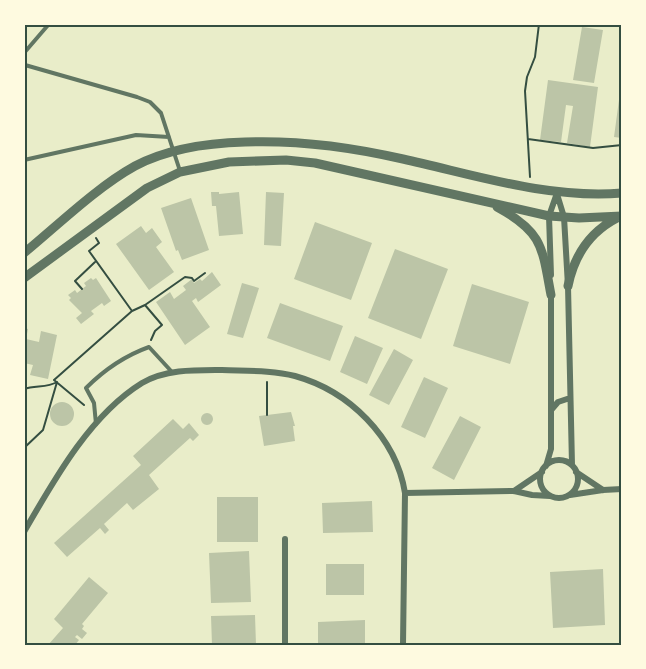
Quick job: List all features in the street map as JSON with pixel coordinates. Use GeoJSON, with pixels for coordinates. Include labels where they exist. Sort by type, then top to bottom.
{"type":"FeatureCollection","features":[{"type":"Feature","properties":{"kind":"street"},"geometry":{"type":"LineString","coordinates":[[24,253],[118,176],[154,157],[203,144],[286,141],[318,144],[402,159],[537,190],[583,195],[622,194]]}},
{"type":"Feature","properties":{"kind":"street"},"geometry":{"type":"LineString","coordinates":[[24,278],[147,188],[180,172],[229,162],[301,161],[549,216],[622,216]]}},
{"type":"Feature","properties":{"kind":"street"},"geometry":{"type":"LineString","coordinates":[[550,496],[542,486],[544,469],[551,449],[549,216],[557,193]]}},
{"type":"Feature","properties":{"kind":"street"},"geometry":{"type":"LineString","coordinates":[[557,193],[564,217],[570,398],[577,485],[569,495]]}},
{"type":"Feature","properties":{"kind":"street"},"geometry":{"type":"LineString","coordinates":[[486,202],[522,222],[535,235],[544,258],[551,295]]}},
{"type":"Feature","properties":{"kind":"street"},"geometry":{"type":"LineString","coordinates":[[568,286],[574,264],[585,244],[605,225],[622,216]]}},
{"type":"Feature","properties":{"kind":"street"},"geometry":{"type":"LineString","coordinates":[[24,532],[64,465],[96,424],[142,383],[162,374],[206,370],[267,372],[294,376],[319,385],[357,409],[393,455],[402,476],[405,493],[403,645]]}},
{"type":"Feature","properties":{"kind":"street"},"geometry":{"type":"LineString","coordinates":[[552,409],[558,402],[570,398]]}},
{"type":"Feature","properties":{"kind":"street"},"geometry":{"type":"LineString","coordinates":[[514,491],[559,460],[574,468],[603,490]]}},
{"type":"Feature","properties":{"kind":"street"},"geometry":{"type":"LineString","coordinates":[[405,493],[514,491],[557,498],[622,489]]}},
{"type":"Feature","properties":{"kind":"street"},"geometry":{"type":"LineString","coordinates":[[285,539],[285,645]]}},
{"type":"Feature","properties":{"kind":"lane"},"geometry":{"type":"LineString","coordinates":[[24,53],[49,24]]}},
{"type":"Feature","properties":{"kind":"lane"},"geometry":{"type":"LineString","coordinates":[[24,64],[150,102],[161,113],[180,172]]}},
{"type":"Feature","properties":{"kind":"lane"},"geometry":{"type":"LineString","coordinates":[[24,160],[136,135],[169,137]]}},
{"type":"Feature","properties":{"kind":"lane"},"geometry":{"type":"LineString","coordinates":[[96,424],[93,403],[86,388],[114,364],[131,353],[149,347],[173,372]]}},
{"type":"Feature","properties":{"kind":"path"},"geometry":{"type":"LineString","coordinates":[[529,168],[526,84],[535,57],[539,24]]}},
{"type":"Feature","properties":{"kind":"path"},"geometry":{"type":"LineString","coordinates":[[528,139],[593,148],[622,145]]}},
{"type":"Feature","properties":{"kind":"path"},"geometry":{"type":"LineString","coordinates":[[98,241],[99,243],[89,251],[132,311]]}},
{"type":"Feature","properties":{"kind":"path"},"geometry":{"type":"LineString","coordinates":[[82,289],[75,281],[96,261]]}},
{"type":"Feature","properties":{"kind":"path"},"geometry":{"type":"LineString","coordinates":[[83,404],[54,380],[132,311],[166,293],[185,277],[192,278],[194,281],[205,273]]}},
{"type":"Feature","properties":{"kind":"path"},"geometry":{"type":"LineString","coordinates":[[185,277],[188,282]]}},
{"type":"Feature","properties":{"kind":"path"},"geometry":{"type":"LineString","coordinates":[[145,305],[162,325],[155,331]]}},
{"type":"Feature","properties":{"kind":"path"},"geometry":{"type":"LineString","coordinates":[[267,372],[267,415]]}},
{"type":"Feature","properties":{"kind":"path"},"geometry":{"type":"LineString","coordinates":[[24,389],[31,386],[50,386],[57,382]]}},
{"type":"Feature","properties":{"kind":"path"},"geometry":{"type":"LineString","coordinates":[[24,448],[43,430],[57,382]]}},
{"type":"Feature","properties":{"kind":"building"},"geometry":{"type":"Polygon","coordinates":[[[582,27],[603,30],[594,83],[573,80],[582,27]]]}},
{"type":"Feature","properties":{"kind":"building"},"geometry":{"type":"Polygon","coordinates":[[[548,80],[598,87],[590,147],[567,143],[573,106],[566,105],[561,142],[540,140],[548,80]]]}},
{"type":"Feature","properties":{"kind":"building"},"geometry":{"type":"Polygon","coordinates":[[[622,85],[622,138],[614,137],[622,85]]]}},
{"type":"Feature","properties":{"kind":"building"},"geometry":{"type":"Polygon","coordinates":[[[211,192],[219,192],[219,194],[239,192],[243,234],[219,236],[216,206],[212,206],[211,192]]]}},
{"type":"Feature","properties":{"kind":"building"},"geometry":{"type":"Polygon","coordinates":[[[266,192],[284,193],[281,246],[264,245],[266,192]]]}},
{"type":"Feature","properties":{"kind":"building"},"geometry":{"type":"Polygon","coordinates":[[[191,198],[209,250],[182,260],[178,250],[176,251],[161,208],[191,198]]]}},
{"type":"Feature","properties":{"kind":"building"},"geometry":{"type":"Polygon","coordinates":[[[315,222],[372,243],[351,300],[294,279],[315,222]]]}},
{"type":"Feature","properties":{"kind":"building"},"geometry":{"type":"Polygon","coordinates":[[[141,226],[146,233],[152,228],[162,242],[156,247],[174,272],[149,290],[116,244],[141,226]]]}},
{"type":"Feature","properties":{"kind":"building"},"geometry":{"type":"Polygon","coordinates":[[[395,249],[448,269],[421,339],[368,318],[395,249]]]}},
{"type":"Feature","properties":{"kind":"building"},"geometry":{"type":"Polygon","coordinates":[[[212,272],[221,285],[198,302],[196,298],[192,301],[210,327],[185,345],[156,302],[170,292],[174,299],[186,290],[183,286],[192,279],[194,283],[200,279],[202,281],[212,272]]]}},
{"type":"Feature","properties":{"kind":"building"},"geometry":{"type":"Polygon","coordinates":[[[91,278],[93,280],[96,278],[111,301],[104,306],[102,303],[91,311],[94,314],[81,324],[76,318],[82,313],[69,300],[71,298],[68,295],[75,290],[77,293],[86,286],[84,283],[91,278]]]}},
{"type":"Feature","properties":{"kind":"building"},"geometry":{"type":"Polygon","coordinates":[[[242,283],[259,288],[243,338],[227,334],[242,283]]]}},
{"type":"Feature","properties":{"kind":"building"},"geometry":{"type":"Polygon","coordinates":[[[472,284],[529,302],[510,364],[453,346],[472,284]]]}},
{"type":"Feature","properties":{"kind":"building"},"geometry":{"type":"Polygon","coordinates":[[[280,303],[343,326],[330,361],[267,338],[280,303]]]}},
{"type":"Feature","properties":{"kind":"building"},"geometry":{"type":"Polygon","coordinates":[[[24,328],[28,329],[26,339],[39,342],[41,331],[57,335],[48,379],[30,375],[33,365],[24,363],[24,328]]]}},
{"type":"Feature","properties":{"kind":"building"},"geometry":{"type":"Polygon","coordinates":[[[355,336],[383,348],[367,384],[340,372],[355,336]]]}},
{"type":"Feature","properties":{"kind":"building"},"geometry":{"type":"Polygon","coordinates":[[[394,349],[413,360],[389,405],[369,395],[394,349]]]}},
{"type":"Feature","properties":{"kind":"building"},"geometry":{"type":"Polygon","coordinates":[[[424,377],[448,388],[425,438],[401,427],[424,377]]]}},
{"type":"Feature","properties":{"kind":"building"},"geometry":{"type":"Polygon","coordinates":[[[62,402],[70,406],[74,414],[70,422],[62,426],[54,422],[50,414],[54,406],[62,402]]]}},
{"type":"Feature","properties":{"kind":"building"},"geometry":{"type":"Polygon","coordinates":[[[291,412],[295,426],[293,426],[295,441],[264,446],[259,416],[291,412]]]}},
{"type":"Feature","properties":{"kind":"building"},"geometry":{"type":"Polygon","coordinates":[[[209,413],[213,419],[209,425],[205,425],[201,417],[209,413]]]}},
{"type":"Feature","properties":{"kind":"building"},"geometry":{"type":"Polygon","coordinates":[[[460,416],[481,427],[454,480],[432,468],[460,416]]]}},
{"type":"Feature","properties":{"kind":"building"},"geometry":{"type":"Polygon","coordinates":[[[173,419],[183,429],[189,423],[199,435],[193,441],[190,438],[149,475],[159,489],[133,510],[127,503],[104,524],[109,530],[105,534],[100,528],[67,557],[54,543],[141,465],[133,456],[173,419]]]}},
{"type":"Feature","properties":{"kind":"building"},"geometry":{"type":"Polygon","coordinates":[[[217,497],[258,497],[258,542],[217,542],[217,497]]]}},
{"type":"Feature","properties":{"kind":"building"},"geometry":{"type":"Polygon","coordinates":[[[372,501],[373,532],[323,533],[322,503],[372,501]]]}},
{"type":"Feature","properties":{"kind":"building"},"geometry":{"type":"Polygon","coordinates":[[[249,551],[251,602],[211,603],[209,553],[249,551]]]}},
{"type":"Feature","properties":{"kind":"building"},"geometry":{"type":"Polygon","coordinates":[[[326,564],[364,564],[364,595],[326,595],[326,564]]]}},
{"type":"Feature","properties":{"kind":"building"},"geometry":{"type":"Polygon","coordinates":[[[603,569],[605,625],[553,628],[550,572],[603,569]]]}},
{"type":"Feature","properties":{"kind":"building"},"geometry":{"type":"Polygon","coordinates":[[[89,577],[108,593],[82,624],[84,626],[82,629],[87,633],[82,639],[77,635],[75,637],[79,640],[75,645],[48,645],[63,628],[54,619],[89,577]]]}},
{"type":"Feature","properties":{"kind":"building"},"geometry":{"type":"Polygon","coordinates":[[[255,615],[256,645],[212,645],[211,616],[255,615]]]}},
{"type":"Feature","properties":{"kind":"building"},"geometry":{"type":"Polygon","coordinates":[[[365,620],[365,645],[318,645],[318,622],[365,620]]]}}]}
